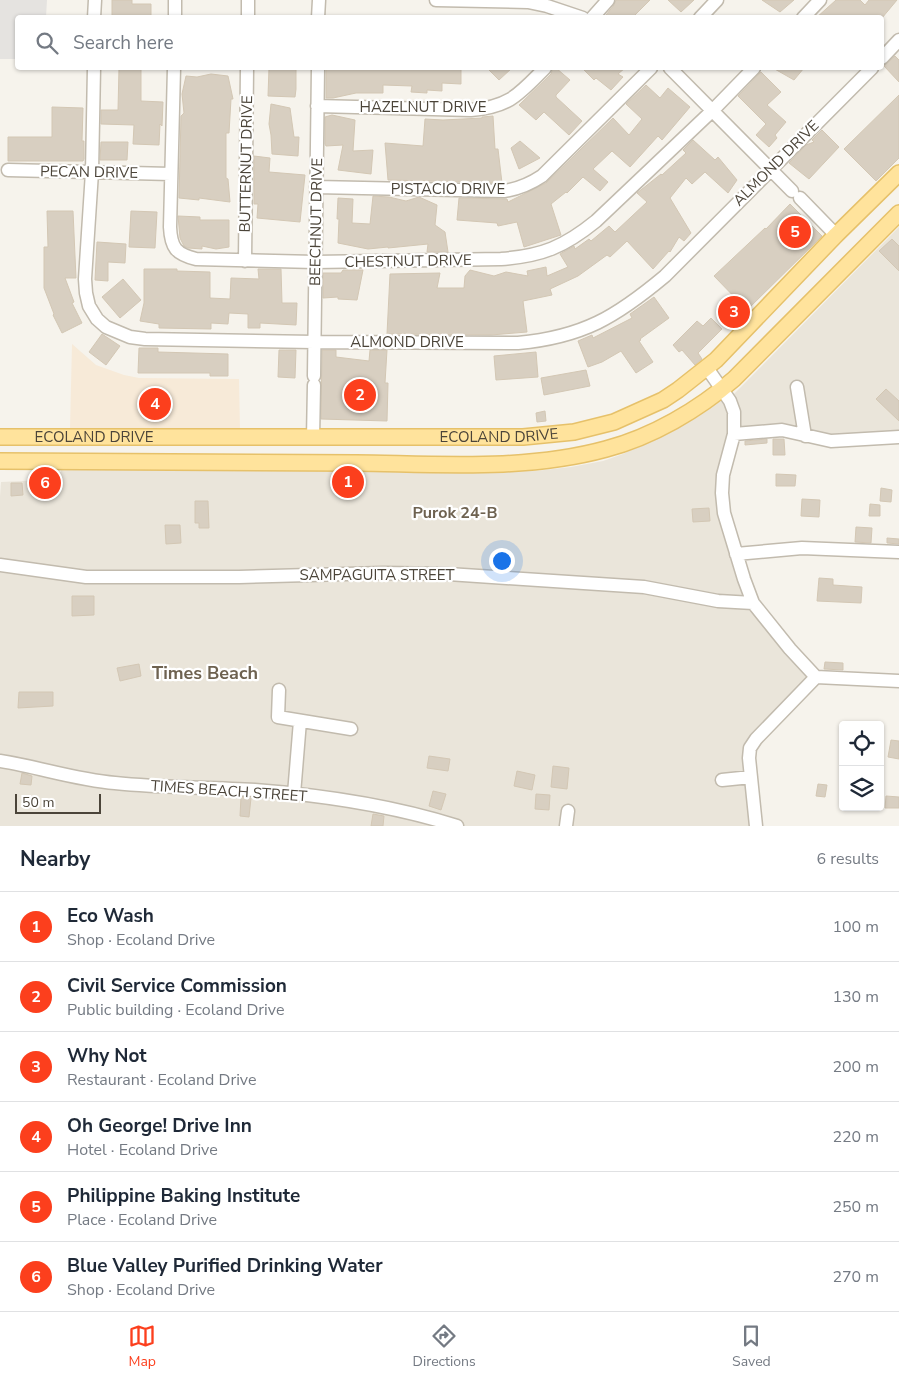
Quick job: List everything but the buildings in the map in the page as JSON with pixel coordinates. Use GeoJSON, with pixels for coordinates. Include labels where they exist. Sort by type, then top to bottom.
{"type":"FeatureCollection","features":[{"type":"Feature","properties":{"kind":"main road","name":"ECOLAND DRIVE"},"geometry":{"type":"LineString","coordinates":[[0,437],[205,432],[313,438],[524,437],[574,432],[614,422],[663,400],[707,368],[899,173]]}},
{"type":"Feature","properties":{"kind":"main road","name":"ECOLAND DRIVE"},"geometry":{"type":"LineString","coordinates":[[0,461],[452,464],[546,460],[607,449],[643,436],[685,414],[722,389],[899,213]]}},
{"type":"Feature","properties":{"kind":"street"},"geometry":{"type":"LineString","coordinates":[[94,15],[95,0]]}},
{"type":"Feature","properties":{"kind":"street"},"geometry":{"type":"LineString","coordinates":[[175,0],[175,15]]}},
{"type":"Feature","properties":{"kind":"street"},"geometry":{"type":"LineString","coordinates":[[248,0],[248,15]]}},
{"type":"Feature","properties":{"kind":"street"},"geometry":{"type":"LineString","coordinates":[[318,0],[318,15]]}},
{"type":"Feature","properties":{"kind":"street"},"geometry":{"type":"LineString","coordinates":[[436,0],[528,1],[574,15]]}},
{"type":"Feature","properties":{"kind":"street"},"geometry":{"type":"LineString","coordinates":[[595,15],[608,0]]}},
{"type":"Feature","properties":{"kind":"street"},"geometry":{"type":"LineString","coordinates":[[703,15],[717,0]]}},
{"type":"Feature","properties":{"kind":"street"},"geometry":{"type":"LineString","coordinates":[[806,15],[820,0]]}},
{"type":"Feature","properties":{"kind":"street"},"geometry":{"type":"LineString","coordinates":[[884,56],[899,40]]}},
{"type":"Feature","properties":{"kind":"street","name":"ALMOND DRIVE"},"geometry":{"type":"LineString","coordinates":[[94,70],[92,172],[85,279],[89,306],[97,319],[106,328],[130,337],[145,339],[518,343],[567,335],[591,326],[616,313],[640,297],[665,276],[770,168],[870,70]]}},
{"type":"Feature","properties":{"kind":"street","name":"CHESTNUT DRIVE"},"geometry":{"type":"LineString","coordinates":[[174,70],[170,227],[171,239],[175,249],[184,256],[196,259],[315,262],[522,258],[563,245],[590,226],[713,110],[752,70]]}},
{"type":"Feature","properties":{"kind":"street","name":"BUTTERNUT DRIVE"},"geometry":{"type":"LineString","coordinates":[[245,260],[247,70]]}},
{"type":"Feature","properties":{"kind":"street","name":"BEECHNUT DRIVE"},"geometry":{"type":"LineString","coordinates":[[313,438],[318,70]]}},
{"type":"Feature","properties":{"kind":"street","name":"HAZELNUT DRIVE"},"geometry":{"type":"LineString","coordinates":[[317,106],[488,109],[512,99],[542,70]]}},
{"type":"Feature","properties":{"kind":"street","name":"PISTACIO DRIVE"},"geometry":{"type":"LineString","coordinates":[[316,187],[504,191],[517,189],[532,183],[542,176],[649,70]]}},
{"type":"Feature","properties":{"kind":"street"},"geometry":{"type":"LineString","coordinates":[[672,70],[836,235]]}},
{"type":"Feature","properties":{"kind":"street","name":"PECAN DRIVE"},"geometry":{"type":"LineString","coordinates":[[8,170],[171,174]]}},
{"type":"Feature","properties":{"kind":"street"},"geometry":{"type":"LineString","coordinates":[[707,368],[730,401],[734,412],[734,434],[723,475],[724,513],[744,579],[754,603],[790,649],[816,677],[899,681]]}},
{"type":"Feature","properties":{"kind":"street"},"geometry":{"type":"LineString","coordinates":[[797,387],[805,436]]}},
{"type":"Feature","properties":{"kind":"street"},"geometry":{"type":"LineString","coordinates":[[734,434],[774,430],[831,441],[899,436]]}},
{"type":"Feature","properties":{"kind":"street"},"geometry":{"type":"LineString","coordinates":[[736,554],[802,548],[899,552]]}},
{"type":"Feature","properties":{"kind":"street","name":"SAMPAGUITA STREET"},"geometry":{"type":"LineString","coordinates":[[0,565],[86,577],[429,573],[644,587],[718,601],[754,603]]}},
{"type":"Feature","properties":{"kind":"street"},"geometry":{"type":"LineString","coordinates":[[756,826],[749,753],[752,744],[816,677]]}},
{"type":"Feature","properties":{"kind":"street"},"geometry":{"type":"LineString","coordinates":[[278,690],[278,717],[351,729]]}},
{"type":"Feature","properties":{"kind":"street"},"geometry":{"type":"LineString","coordinates":[[294,794],[300,721]]}},
{"type":"Feature","properties":{"kind":"street","name":"TIMES BEACH STREET"},"geometry":{"type":"LineString","coordinates":[[0,760],[93,781],[294,794],[357,803],[412,814],[456,826]]}},
{"type":"Feature","properties":{"kind":"street"},"geometry":{"type":"LineString","coordinates":[[722,780],[751,777]]}},
{"type":"Feature","properties":{"kind":"street"},"geometry":{"type":"LineString","coordinates":[[566,826],[568,811]]}},
{"type":"Feature","properties":{"kind":"shaded area"},"geometry":{"type":"Polygon","coordinates":[[[0,0],[47,0],[46,15],[15,15],[15,59],[0,59],[0,0]]]}},
{"type":"Feature","properties":{"kind":"shaded area"},"geometry":{"type":"Polygon","coordinates":[[[899,227],[899,430],[842,436],[741,429],[740,412],[733,395],[899,227]]]}},
{"type":"Feature","properties":{"kind":"shaded area"},"geometry":{"type":"Polygon","coordinates":[[[72,344],[96,365],[124,375],[139,378],[239,379],[240,430],[70,429],[72,344]]]}},
{"type":"Feature","properties":{"kind":"shaded area"},"geometry":{"type":"Polygon","coordinates":[[[721,397],[728,409],[730,430],[720,475],[750,602],[811,677],[745,749],[754,826],[0,826],[1,482],[44,480],[45,473],[61,472],[61,466],[450,472],[535,471],[571,467],[603,461],[623,454],[672,429],[721,397]]]}},
{"type":"Feature","properties":{"kind":"place","name":"Philippine Baking Institute"},"geometry":{"type":"Point","coordinates":[795,232]}},
{"type":"Feature","properties":{"kind":"place","name":"Why Not"},"geometry":{"type":"Point","coordinates":[734,312]}},
{"type":"Feature","properties":{"kind":"place","name":"Civil Service Commission"},"geometry":{"type":"Point","coordinates":[360,395]}},
{"type":"Feature","properties":{"kind":"place","name":"Oh George! Drive Inn"},"geometry":{"type":"Point","coordinates":[155,404]}},
{"type":"Feature","properties":{"kind":"place","name":"Eco Wash"},"geometry":{"type":"Point","coordinates":[348,482]}},
{"type":"Feature","properties":{"kind":"place","name":"Blue Valley Purified Drinking Water"},"geometry":{"type":"Point","coordinates":[45,483]}},
{"type":"Feature","properties":{"kind":"district","name":"Purok 24-B"},"geometry":{"type":"Point","coordinates":[455,512]}},
{"type":"Feature","properties":{"kind":"district","name":"Times Beach"},"geometry":{"type":"Point","coordinates":[205,673]}}]}
